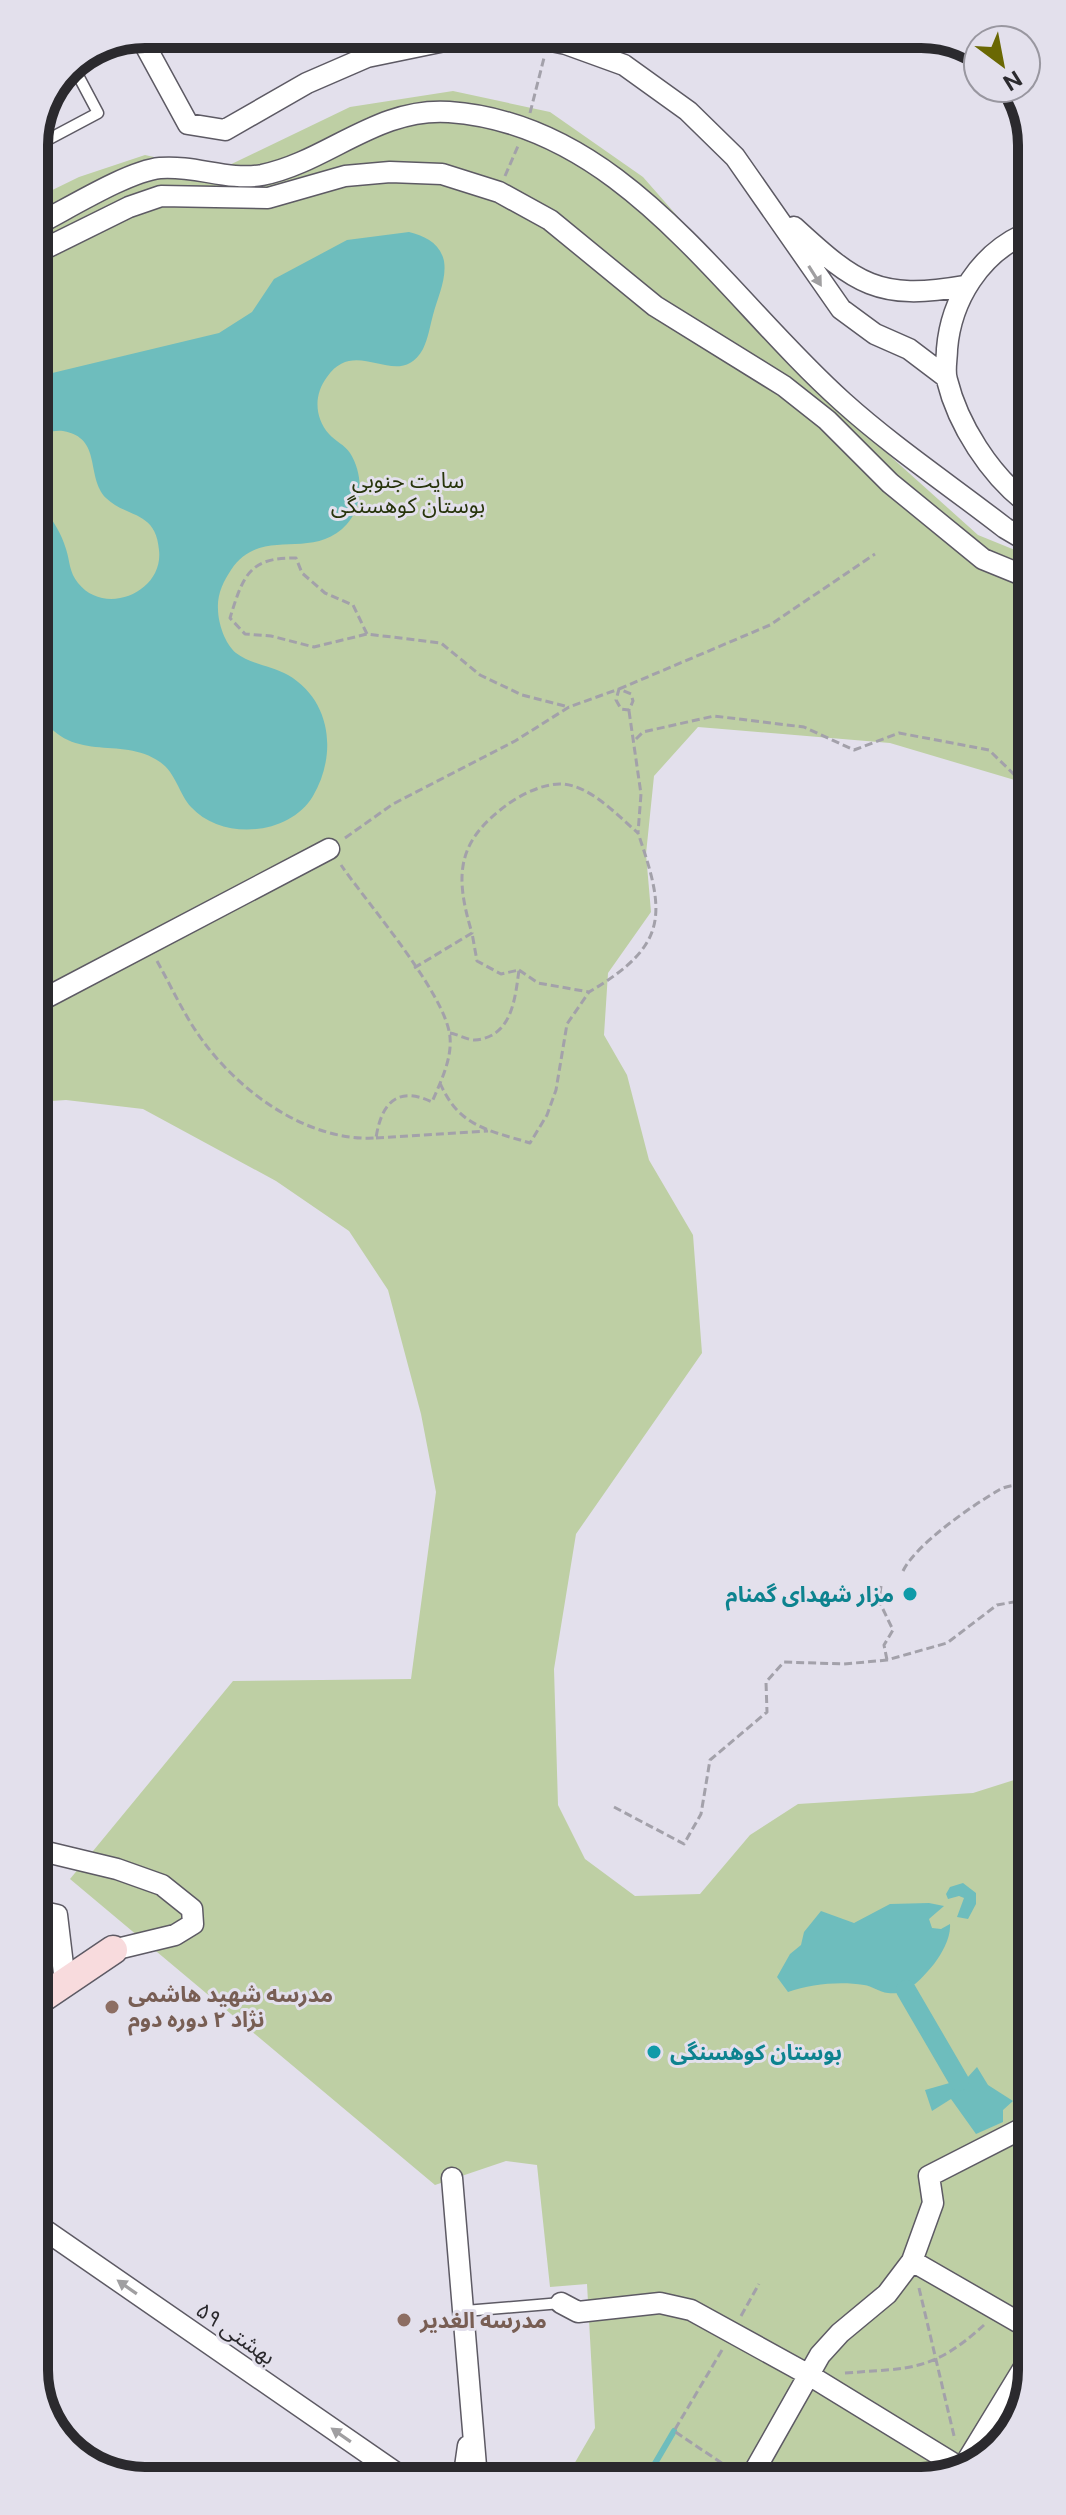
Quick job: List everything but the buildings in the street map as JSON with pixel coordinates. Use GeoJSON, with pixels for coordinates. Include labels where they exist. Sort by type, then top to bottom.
{"type":"FeatureCollection","features":[{"type":"Feature","properties":{"kind":"street"},"geometry":{"type":"LineString","coordinates":[[147,48],[188,124],[225,130],[307,83],[367,57],[411,48]]}},
{"type":"Feature","properties":{"kind":"street"},"geometry":{"type":"LineString","coordinates":[[575,48],[624,65],[688,111],[735,157],[774,210],[824,290],[841,309],[875,334],[909,349],[946,377]]}},
{"type":"Feature","properties":{"kind":"street"},"geometry":{"type":"LineString","coordinates":[[48,219],[157,168],[192,168],[234,176],[262,175],[292,164],[356,132],[417,114],[449,112],[527,126],[577,150],[638,195],[842,402],[1018,535]]}},
{"type":"Feature","properties":{"kind":"street"},"geometry":{"type":"LineString","coordinates":[[48,247],[129,207],[161,196],[268,198],[345,176],[390,172],[442,174],[499,192],[550,220],[655,306],[784,386],[827,420],[890,483],[983,559],[1018,573]]}},
{"type":"Feature","properties":{"kind":"street"},"geometry":{"type":"LineString","coordinates":[[774,210],[840,269],[884,291],[921,293],[964,286]]}},
{"type":"Feature","properties":{"kind":"street"},"geometry":{"type":"LineString","coordinates":[[1018,239],[990,258],[964,286],[949,332],[946,377],[959,414],[986,460],[1018,494]]}},
{"type":"Feature","properties":{"kind":"street"},"geometry":{"type":"LineString","coordinates":[[48,997],[329,849]]}},
{"type":"Feature","properties":{"kind":"street"},"geometry":{"type":"LineString","coordinates":[[48,1852],[117,1869],[162,1885],[192,1909],[193,1924],[175,1935],[113,1950],[48,1994]]}},
{"type":"Feature","properties":{"kind":"street"},"geometry":{"type":"LineString","coordinates":[[48,1913],[57,1915],[65,1982]]}},
{"type":"Feature","properties":{"kind":"street"},"geometry":{"type":"LineString","coordinates":[[757,2467],[820,2355],[840,2333],[887,2294],[912,2261],[933,2203],[929,2176],[1018,2131]]}},
{"type":"Feature","properties":{"kind":"street"},"geometry":{"type":"LineString","coordinates":[[452,2178],[476,2467]]}},
{"type":"Feature","properties":{"kind":"street","name":"بهشتی ۵۹"},"geometry":{"type":"LineString","coordinates":[[48,2232],[388,2467]]}},
{"type":"Feature","properties":{"kind":"street"},"geometry":{"type":"LineString","coordinates":[[912,2261],[1018,2322]]}},
{"type":"Feature","properties":{"kind":"street"},"geometry":{"type":"LineString","coordinates":[[561,2303],[578,2312],[660,2303],[691,2310],[809,2375],[952,2462]]}},
{"type":"Feature","properties":{"kind":"street"},"geometry":{"type":"LineString","coordinates":[[974,2451],[1017,2379]]}},
{"type":"Feature","properties":{"kind":"street"},"geometry":{"type":"LineString","coordinates":[[465,2467],[473,2406]]}},
{"type":"Feature","properties":{"kind":"lane"},"geometry":{"type":"LineString","coordinates":[[48,140],[98,113],[78,75]]}},
{"type":"Feature","properties":{"kind":"lane"},"geometry":{"type":"LineString","coordinates":[[465,2311],[561,2303]]}},
{"type":"Feature","properties":{"kind":"path"},"geometry":{"type":"LineString","coordinates":[[376,1138],[379,1119],[396,1098],[408,1094],[432,1102],[450,1047],[450,1033],[446,1017],[414,968],[329,849],[393,804],[515,741],[569,707],[770,625],[875,554]]}},
{"type":"Feature","properties":{"kind":"path"},"geometry":{"type":"LineString","coordinates":[[367,634],[353,605],[325,593],[302,573],[296,558],[271,557],[250,569],[230,618],[245,634],[271,636],[314,647],[367,634],[441,643],[480,675],[522,695],[569,707]]}},
{"type":"Feature","properties":{"kind":"path"},"geometry":{"type":"LineString","coordinates":[[619,689],[616,700],[621,709],[629,710]]}},
{"type":"Feature","properties":{"kind":"path"},"geometry":{"type":"LineString","coordinates":[[440,1083],[449,1103],[466,1121],[530,1143],[547,1115],[556,1090],[567,1024],[589,992],[634,961],[656,929],[657,892],[638,833],[641,794],[636,739],[629,710],[633,701],[631,694],[619,689]]}},
{"type":"Feature","properties":{"kind":"path"},"geometry":{"type":"LineString","coordinates":[[636,739],[643,732],[714,716],[804,727],[854,750],[899,733],[989,750],[1018,778]]}},
{"type":"Feature","properties":{"kind":"path"},"geometry":{"type":"LineString","coordinates":[[589,992],[538,983],[519,970],[501,974],[477,961],[463,894],[463,867],[469,840],[485,820],[515,799],[561,784],[584,791],[638,833]]}},
{"type":"Feature","properties":{"kind":"path"},"geometry":{"type":"LineString","coordinates":[[414,968],[472,933]]}},
{"type":"Feature","properties":{"kind":"path"},"geometry":{"type":"LineString","coordinates":[[147,944],[199,1036],[223,1065],[272,1107],[328,1133],[354,1139],[489,1131]]}},
{"type":"Feature","properties":{"kind":"path"},"geometry":{"type":"LineString","coordinates":[[450,1033],[474,1040],[500,1031],[513,1010],[519,970]]}},
{"type":"Feature","properties":{"kind":"path"},"geometry":{"type":"LineString","coordinates":[[903,1571],[908,1560],[961,1513],[979,1505],[1001,1489],[1018,1485]]}},
{"type":"Feature","properties":{"kind":"path"},"geometry":{"type":"LineString","coordinates":[[881,1586],[879,1601],[893,1630],[884,1645],[887,1660]]}},
{"type":"Feature","properties":{"kind":"path"},"geometry":{"type":"LineString","coordinates":[[614,1807],[684,1844],[701,1814],[710,1760],[767,1712],[766,1682],[784,1662],[844,1664],[887,1660],[947,1643],[997,1605],[1018,1601]]}},
{"type":"Feature","properties":{"kind":"path"},"geometry":{"type":"LineString","coordinates":[[912,2261],[960,2458]]}},
{"type":"Feature","properties":{"kind":"path"},"geometry":{"type":"LineString","coordinates":[[727,2467],[674,2431],[759,2284]]}},
{"type":"Feature","properties":{"kind":"path"},"geometry":{"type":"LineString","coordinates":[[809,2375],[900,2369],[937,2361],[960,2346],[997,2310]]}},
{"type":"Feature","properties":{"kind":"green space","name":"سایت جنوبی بوستان کوهسنگی"},"geometry":{"type":"Polygon","coordinates":[[[453,91],[550,112],[643,177],[880,447],[978,535],[1018,551],[1018,781],[890,743],[698,727],[654,776],[646,854],[651,912],[608,973],[604,1035],[627,1075],[649,1160],[693,1235],[702,1353],[576,1534],[554,1669],[558,1805],[585,1859],[635,1896],[700,1894],[750,1835],[798,1804],[973,1793],[1018,1779],[1018,2370],[1013,2401],[998,2429],[980,2447],[952,2462],[921,2467],[572,2467],[595,2428],[587,2284],[550,2287],[537,2165],[506,2161],[435,2185],[70,1879],[233,1681],[411,1679],[436,1492],[421,1414],[388,1290],[349,1231],[276,1181],[143,1109],[66,1100],[48,1101],[48,192],[79,177],[145,155],[217,171],[350,107],[453,91]]]}},
{"type":"Feature","properties":{"kind":"shaded area"},"geometry":{"type":"Polygon","coordinates":[[[409,232],[421,236],[431,241],[442,255],[445,268],[443,282],[428,337],[413,361],[402,366],[390,366],[351,361],[339,365],[327,377],[320,391],[318,413],[324,427],[348,450],[357,470],[360,489],[353,516],[333,535],[318,541],[257,549],[243,556],[221,589],[218,615],[225,639],[232,649],[248,660],[288,675],[303,686],[322,714],[326,730],[327,747],[321,780],[302,809],[272,826],[237,829],[204,818],[191,807],[170,772],[160,762],[129,750],[80,744],[64,738],[48,724],[48,514],[66,549],[75,579],[89,593],[103,598],[117,599],[143,588],[158,565],[159,550],[157,537],[146,521],[106,498],[96,479],[84,441],[63,431],[48,432],[48,374],[219,333],[252,312],[274,279],[347,240],[409,232]]]}},
{"type":"Feature","properties":{"kind":"shaded area"},"geometry":{"type":"Polygon","coordinates":[[[963,1883],[976,1893],[976,1904],[968,1919],[957,1917],[964,1898],[948,1899],[946,1894],[950,1887],[963,1883]]]}},
{"type":"Feature","properties":{"kind":"shaded area"},"geometry":{"type":"Polygon","coordinates":[[[929,1903],[944,1906],[929,1919],[932,1928],[941,1929],[950,1924],[949,1935],[934,1964],[902,1992],[888,1993],[864,1985],[835,1983],[788,1992],[777,1977],[790,1954],[801,1945],[804,1932],[821,1911],[854,1923],[890,1904],[929,1903]]]}},
{"type":"Feature","properties":{"kind":"shaded area"},"geometry":{"type":"Polygon","coordinates":[[[977,2067],[988,2085],[1013,2101],[1003,2110],[1003,2122],[976,2134],[951,2099],[932,2111],[925,2090],[967,2078],[977,2067]]]}},
{"type":"Feature","properties":{"kind":"waterway"},"geometry":{"type":"LineString","coordinates":[[906,1990],[959,2081]]}},
{"type":"Feature","properties":{"kind":"waterway"},"geometry":{"type":"LineString","coordinates":[[653,2467],[674,2431]]}},
{"type":"Feature","properties":{"kind":"place","name":"مزار شهدای گمنام"},"geometry":{"type":"Point","coordinates":[910,1594]}},
{"type":"Feature","properties":{"kind":"place","name":"مدرسه شهید هاشمی نژاد ۲ دوره دوم"},"geometry":{"type":"Point","coordinates":[112,2007]}},
{"type":"Feature","properties":{"kind":"place","name":"بوستان کوهسنگی"},"geometry":{"type":"Point","coordinates":[654,2052]}},
{"type":"Feature","properties":{"kind":"place","name":"مدرسه الغدیر"},"geometry":{"type":"Point","coordinates":[404,2320]}}]}
